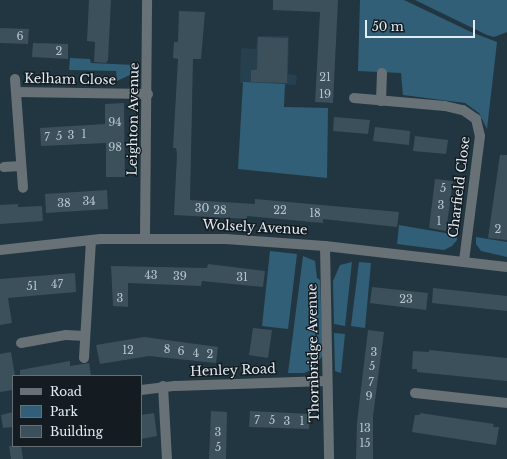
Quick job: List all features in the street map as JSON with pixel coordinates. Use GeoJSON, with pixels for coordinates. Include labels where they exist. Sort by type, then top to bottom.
{"type":"FeatureCollection","features":[{"type":"Feature","properties":{"kind":"street","name":"Leighton Avenue"},"geometry":{"type":"LineString","coordinates":[[145,237],[148,94],[147,0]]}},
{"type":"Feature","properties":{"kind":"street"},"geometry":{"type":"LineString","coordinates":[[381,101],[382,73]]}},
{"type":"Feature","properties":{"kind":"street","name":"Kelham Close"},"geometry":{"type":"LineString","coordinates":[[15,78],[23,188]]}},
{"type":"Feature","properties":{"kind":"street","name":"Kelham Close"},"geometry":{"type":"LineString","coordinates":[[17,92],[148,94]]}},
{"type":"Feature","properties":{"kind":"street","name":"Charfield Close"},"geometry":{"type":"LineString","coordinates":[[354,98],[455,108],[468,113],[476,119],[480,136],[464,261]]}},
{"type":"Feature","properties":{"kind":"street"},"geometry":{"type":"LineString","coordinates":[[4,167],[21,166]]}},
{"type":"Feature","properties":{"kind":"street","name":"Wolsely Avenue"},"geometry":{"type":"LineString","coordinates":[[0,250],[91,240],[145,237],[266,240],[507,267]]}},
{"type":"Feature","properties":{"kind":"street"},"geometry":{"type":"LineString","coordinates":[[84,358],[91,240]]}},
{"type":"Feature","properties":{"kind":"street","name":"Thornbridge Avenue"},"geometry":{"type":"LineString","coordinates":[[325,246],[329,459]]}},
{"type":"Feature","properties":{"kind":"street"},"geometry":{"type":"LineString","coordinates":[[21,343],[66,336],[85,336]]}},
{"type":"Feature","properties":{"kind":"street","name":"Henley Road"},"geometry":{"type":"LineString","coordinates":[[142,390],[164,386],[327,381]]}},
{"type":"Feature","properties":{"kind":"street"},"geometry":{"type":"LineString","coordinates":[[164,386],[167,459]]}},
{"type":"Feature","properties":{"kind":"street"},"geometry":{"type":"LineString","coordinates":[[415,393],[507,403]]}},
{"type":"Feature","properties":{"kind":"shaded area"},"geometry":{"type":"Polygon","coordinates":[[[257,36],[289,36],[288,74],[297,75],[296,85],[240,83],[241,48],[256,49],[257,36]]]}},
{"type":"Feature","properties":{"kind":"green space"},"geometry":{"type":"Polygon","coordinates":[[[360,0],[404,0],[471,32],[497,42],[487,129],[479,113],[465,103],[403,95],[401,73],[358,71],[360,0]]]}},
{"type":"Feature","properties":{"kind":"green space"},"geometry":{"type":"Polygon","coordinates":[[[415,0],[507,0],[507,32],[494,37],[487,35],[415,0]]]}},
{"type":"Feature","properties":{"kind":"green space"},"geometry":{"type":"Polygon","coordinates":[[[70,58],[90,59],[91,63],[135,65],[130,75],[117,81],[116,71],[69,70],[70,58]]]}},
{"type":"Feature","properties":{"kind":"green space"},"geometry":{"type":"Polygon","coordinates":[[[243,82],[285,84],[284,107],[328,108],[327,178],[238,169],[243,82]]]}},
{"type":"Feature","properties":{"kind":"green space"},"geometry":{"type":"Polygon","coordinates":[[[399,225],[457,235],[457,240],[452,246],[444,250],[397,244],[399,225]]]}},
{"type":"Feature","properties":{"kind":"green space"},"geometry":{"type":"Polygon","coordinates":[[[476,237],[507,242],[507,257],[481,251],[476,244],[476,237]]]}},
{"type":"Feature","properties":{"kind":"green space"},"geometry":{"type":"Polygon","coordinates":[[[270,251],[297,254],[288,329],[262,326],[270,251]]]}},
{"type":"Feature","properties":{"kind":"green space"},"geometry":{"type":"Polygon","coordinates":[[[303,256],[315,261],[317,278],[320,280],[323,355],[313,369],[304,373],[288,373],[303,256]]]}},
{"type":"Feature","properties":{"kind":"green space"},"geometry":{"type":"Polygon","coordinates":[[[352,262],[345,326],[334,324],[333,281],[340,265],[352,262]]]}},
{"type":"Feature","properties":{"kind":"green space"},"geometry":{"type":"Polygon","coordinates":[[[359,262],[371,263],[365,328],[351,326],[359,262]]]}},
{"type":"Feature","properties":{"kind":"green space"},"geometry":{"type":"Polygon","coordinates":[[[334,333],[345,334],[341,373],[335,371],[334,333]]]}},
{"type":"Feature","properties":{"kind":"building"},"geometry":{"type":"Polygon","coordinates":[[[89,0],[111,0],[108,60],[106,63],[94,62],[95,42],[87,41],[89,0]]]}},
{"type":"Feature","properties":{"kind":"building"},"geometry":{"type":"Polygon","coordinates":[[[273,0],[338,0],[333,103],[315,102],[320,12],[273,10],[273,0]]]}},
{"type":"Feature","properties":{"kind":"building"},"geometry":{"type":"Polygon","coordinates":[[[179,11],[205,12],[201,59],[193,59],[190,200],[255,204],[255,199],[399,212],[397,227],[323,219],[323,223],[247,216],[247,219],[174,215],[177,154],[176,148],[173,148],[178,59],[173,58],[174,42],[178,42],[179,11]]]}},
{"type":"Feature","properties":{"kind":"building"},"geometry":{"type":"Polygon","coordinates":[[[0,28],[29,29],[28,44],[0,43],[0,28]]]}},
{"type":"Feature","properties":{"kind":"building"},"geometry":{"type":"Polygon","coordinates":[[[258,37],[288,38],[287,83],[251,82],[251,70],[257,70],[258,37]]]}},
{"type":"Feature","properties":{"kind":"building"},"geometry":{"type":"Polygon","coordinates":[[[33,43],[68,44],[68,59],[32,57],[33,43]]]}},
{"type":"Feature","properties":{"kind":"building"},"geometry":{"type":"Polygon","coordinates":[[[124,103],[125,177],[106,177],[106,143],[41,146],[40,128],[105,124],[105,104],[124,103]]]}},
{"type":"Feature","properties":{"kind":"building"},"geometry":{"type":"Polygon","coordinates":[[[334,117],[370,120],[368,134],[333,131],[334,117]]]}},
{"type":"Feature","properties":{"kind":"building"},"geometry":{"type":"Polygon","coordinates":[[[375,127],[410,131],[409,145],[373,141],[375,127]]]}},
{"type":"Feature","properties":{"kind":"building"},"geometry":{"type":"Polygon","coordinates":[[[415,136],[448,140],[446,154],[413,151],[415,136]]]}},
{"type":"Feature","properties":{"kind":"building"},"geometry":{"type":"Polygon","coordinates":[[[500,155],[507,155],[507,240],[488,238],[500,155]]]}},
{"type":"Feature","properties":{"kind":"building"},"geometry":{"type":"Polygon","coordinates":[[[435,179],[453,181],[446,231],[429,228],[435,179]]]}},
{"type":"Feature","properties":{"kind":"building"},"geometry":{"type":"Polygon","coordinates":[[[107,190],[108,209],[46,213],[45,194],[107,190]]]}},
{"type":"Feature","properties":{"kind":"building"},"geometry":{"type":"Polygon","coordinates":[[[18,204],[18,207],[42,206],[43,221],[0,224],[0,205],[18,204]]]}},
{"type":"Feature","properties":{"kind":"building"},"geometry":{"type":"Polygon","coordinates":[[[208,264],[265,271],[263,287],[202,281],[201,286],[128,283],[128,307],[113,306],[111,266],[207,268],[208,264]]]}},
{"type":"Feature","properties":{"kind":"building"},"geometry":{"type":"Polygon","coordinates":[[[75,273],[76,292],[8,298],[12,323],[0,325],[0,279],[75,273]]]}},
{"type":"Feature","properties":{"kind":"building"},"geometry":{"type":"Polygon","coordinates":[[[372,287],[428,293],[426,310],[370,303],[372,287]]]}},
{"type":"Feature","properties":{"kind":"building"},"geometry":{"type":"Polygon","coordinates":[[[433,288],[507,296],[507,311],[432,303],[433,288]]]}},
{"type":"Feature","properties":{"kind":"building"},"geometry":{"type":"Polygon","coordinates":[[[253,328],[272,330],[268,358],[249,355],[253,328]]]}},
{"type":"Feature","properties":{"kind":"building"},"geometry":{"type":"Polygon","coordinates":[[[368,330],[384,332],[373,416],[373,459],[356,459],[357,422],[368,330]]]}},
{"type":"Feature","properties":{"kind":"building"},"geometry":{"type":"Polygon","coordinates":[[[144,337],[218,347],[216,363],[149,356],[100,364],[96,345],[144,337]]]}},
{"type":"Feature","properties":{"kind":"building"},"geometry":{"type":"Polygon","coordinates":[[[429,350],[507,358],[507,381],[417,372],[417,369],[412,369],[413,351],[429,352],[429,350]]]}},
{"type":"Feature","properties":{"kind":"building"},"geometry":{"type":"Polygon","coordinates":[[[11,352],[15,375],[12,375],[12,390],[0,392],[0,354],[11,352]]]}},
{"type":"Feature","properties":{"kind":"building"},"geometry":{"type":"Polygon","coordinates":[[[70,361],[70,366],[89,363],[91,375],[20,375],[20,370],[70,361]]]}},
{"type":"Feature","properties":{"kind":"building"},"geometry":{"type":"Polygon","coordinates":[[[211,411],[227,412],[226,459],[209,459],[211,411]]]}},
{"type":"Feature","properties":{"kind":"building"},"geometry":{"type":"Polygon","coordinates":[[[250,411],[310,414],[309,429],[249,427],[250,411]]]}},
{"type":"Feature","properties":{"kind":"building"},"geometry":{"type":"Polygon","coordinates":[[[12,412],[12,427],[3,428],[1,415],[12,412]]]}},
{"type":"Feature","properties":{"kind":"building"},"geometry":{"type":"Polygon","coordinates":[[[154,413],[157,436],[142,439],[142,415],[154,413]]]}},
{"type":"Feature","properties":{"kind":"building"},"geometry":{"type":"Polygon","coordinates":[[[420,413],[494,424],[493,427],[499,427],[496,445],[412,432],[415,415],[420,415],[420,413]]]}},
{"type":"Feature","properties":{"kind":"building"},"geometry":{"type":"Polygon","coordinates":[[[9,446],[21,447],[23,459],[11,459],[9,446]]]}}]}
